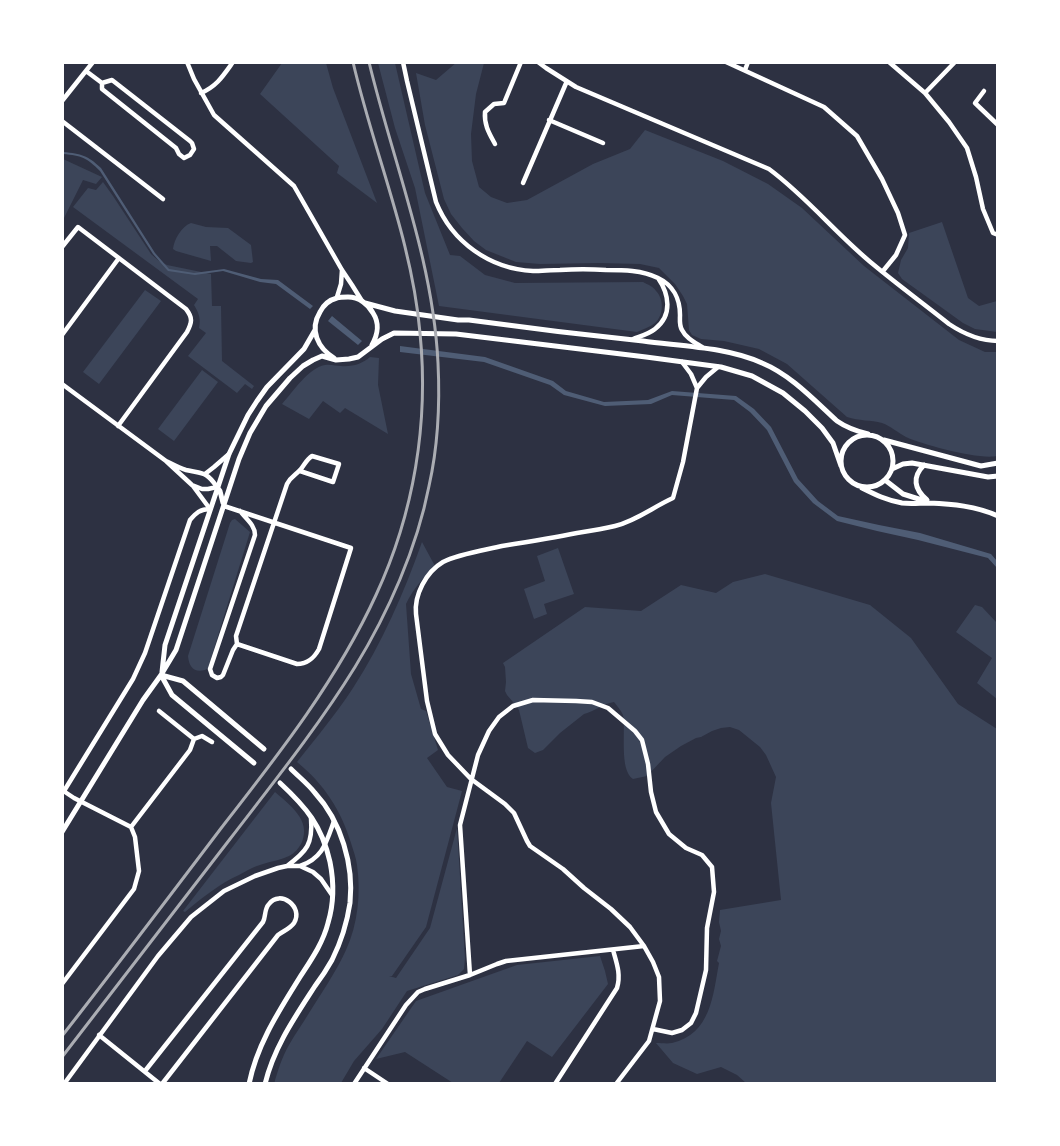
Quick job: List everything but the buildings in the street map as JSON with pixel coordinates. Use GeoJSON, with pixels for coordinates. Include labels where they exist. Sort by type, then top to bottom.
{"type":"FeatureCollection","features":[{"type":"Feature","properties":{"kind":"street"},"geometry":{"type":"LineString","coordinates":[[62,101],[92,62]]}},
{"type":"Feature","properties":{"kind":"street"},"geometry":{"type":"LineString","coordinates":[[187,62],[201,93],[214,115],[294,186],[342,270],[363,302],[374,314],[378,330],[370,348]]}},
{"type":"Feature","properties":{"kind":"street"},"geometry":{"type":"LineString","coordinates":[[201,93],[212,88],[233,62]]}},
{"type":"Feature","properties":{"kind":"street"},"geometry":{"type":"LineString","coordinates":[[403,62],[436,202],[455,233],[473,250],[487,259],[521,270],[618,270],[639,272],[657,277],[665,281],[676,295],[679,305],[681,329],[692,341],[706,349]]}},
{"type":"Feature","properties":{"kind":"street"},"geometry":{"type":"LineString","coordinates":[[494,144],[487,131],[485,112],[494,104],[504,103],[521,62]]}},
{"type":"Feature","properties":{"kind":"street"},"geometry":{"type":"LineString","coordinates":[[538,62],[576,86],[769,168],[801,194],[873,264],[959,330],[976,338],[998,341]]}},
{"type":"Feature","properties":{"kind":"street"},"geometry":{"type":"LineString","coordinates":[[726,62],[824,107],[857,136],[882,178],[898,213],[905,235],[896,255],[883,271]]}},
{"type":"Feature","properties":{"kind":"street"},"geometry":{"type":"LineString","coordinates":[[745,70],[748,62]]}},
{"type":"Feature","properties":{"kind":"street"},"geometry":{"type":"LineString","coordinates":[[889,62],[925,92],[949,122],[966,148],[976,177],[983,209],[993,233],[998,234]]}},
{"type":"Feature","properties":{"kind":"street"},"geometry":{"type":"LineString","coordinates":[[925,92],[955,62]]}},
{"type":"Feature","properties":{"kind":"street"},"geometry":{"type":"LineString","coordinates":[[86,71],[102,83]]}},
{"type":"Feature","properties":{"kind":"street"},"geometry":{"type":"LineString","coordinates":[[112,80],[192,143],[194,149],[190,155],[184,158],[179,154],[176,148],[102,89],[102,83],[112,80]]}},
{"type":"Feature","properties":{"kind":"street"},"geometry":{"type":"LineString","coordinates":[[522,183],[567,81]]}},
{"type":"Feature","properties":{"kind":"street"},"geometry":{"type":"LineString","coordinates":[[984,91],[975,104],[998,125]]}},
{"type":"Feature","properties":{"kind":"street"},"geometry":{"type":"LineString","coordinates":[[549,120],[603,143]]}},
{"type":"Feature","properties":{"kind":"street"},"geometry":{"type":"LineString","coordinates":[[62,121],[163,198]]}},
{"type":"Feature","properties":{"kind":"street"},"geometry":{"type":"LineString","coordinates":[[62,247],[78,227],[186,309],[190,315],[190,326],[187,332],[118,426]]}},
{"type":"Feature","properties":{"kind":"street"},"geometry":{"type":"LineString","coordinates":[[64,331],[119,258]]}},
{"type":"Feature","properties":{"kind":"street"},"geometry":{"type":"LineString","coordinates":[[337,297],[341,284],[342,270]]}},
{"type":"Feature","properties":{"kind":"street"},"geometry":{"type":"LineString","coordinates":[[631,340],[655,330],[666,316],[668,298],[664,286],[657,277]]}},
{"type":"Feature","properties":{"kind":"street"},"geometry":{"type":"LineString","coordinates":[[336,360],[325,352],[321,346],[315,330],[315,324],[323,307],[337,297],[352,297],[395,311],[449,319],[706,349],[739,355],[761,362],[784,374],[837,421],[854,431],[981,466],[998,463]]}},
{"type":"Feature","properties":{"kind":"street"},"geometry":{"type":"LineString","coordinates":[[254,763],[172,696],[161,676],[165,645],[229,454],[257,401],[267,387],[304,349],[315,330]]}},
{"type":"Feature","properties":{"kind":"street"},"geometry":{"type":"LineString","coordinates":[[62,832],[176,650],[239,459],[258,420],[276,393],[290,378],[303,366],[322,356],[336,360],[358,357],[382,339],[394,333],[456,334],[718,367],[752,376],[770,384],[788,396],[828,435],[833,443],[844,474],[857,485],[882,498],[904,503],[930,503],[968,507],[998,516]]}},
{"type":"Feature","properties":{"kind":"street"},"geometry":{"type":"LineString","coordinates":[[682,362],[691,374],[697,388]]}},
{"type":"Feature","properties":{"kind":"street"},"geometry":{"type":"LineString","coordinates":[[616,1084],[649,1042],[660,1001],[659,977],[644,946],[630,927],[611,908],[584,888],[563,869],[530,846],[514,813],[471,779],[448,755],[435,734],[427,700],[415,609],[418,597],[428,576],[442,562],[486,549],[616,526],[637,518],[673,498],[683,462],[697,388],[718,367]]}},
{"type":"Feature","properties":{"kind":"street"},"geometry":{"type":"LineString","coordinates":[[62,384],[166,461],[192,485],[210,509]]}},
{"type":"Feature","properties":{"kind":"street"},"geometry":{"type":"LineString","coordinates":[[841,466],[843,450],[847,444],[853,438],[868,434]]}},
{"type":"Feature","properties":{"kind":"street"},"geometry":{"type":"LineString","coordinates":[[883,440],[889,446],[892,453],[892,470]]}},
{"type":"Feature","properties":{"kind":"street"},"geometry":{"type":"LineString","coordinates":[[205,474],[229,454]]}},
{"type":"Feature","properties":{"kind":"street"},"geometry":{"type":"LineString","coordinates":[[240,512],[252,524],[255,535],[210,669],[214,677],[221,678],[237,644],[236,636],[287,484],[292,475],[300,471],[308,458],[312,456],[339,464],[333,482],[300,471]]}},
{"type":"Feature","properties":{"kind":"street"},"geometry":{"type":"LineString","coordinates":[[166,461],[185,470],[205,474],[212,479],[218,487],[224,506]]}},
{"type":"Feature","properties":{"kind":"street"},"geometry":{"type":"LineString","coordinates":[[857,485],[864,487],[879,484],[885,480],[892,470],[903,464],[912,463],[988,477],[998,476]]}},
{"type":"Feature","properties":{"kind":"street"},"geometry":{"type":"LineString","coordinates":[[924,465],[918,470],[916,487],[920,495],[930,503]]}},
{"type":"Feature","properties":{"kind":"street"},"geometry":{"type":"LineString","coordinates":[[885,480],[903,494],[930,503]]}},
{"type":"Feature","properties":{"kind":"street"},"geometry":{"type":"LineString","coordinates":[[192,485],[202,489],[218,487]]}},
{"type":"Feature","properties":{"kind":"street"},"geometry":{"type":"LineString","coordinates":[[224,506],[351,548],[319,649],[308,662],[297,664],[237,644]]}},
{"type":"Feature","properties":{"kind":"street"},"geometry":{"type":"LineString","coordinates":[[62,984],[134,888],[139,871],[135,837],[131,827],[74,798],[63,790],[140,665],[190,520],[198,511],[210,509]]}},
{"type":"Feature","properties":{"kind":"street"},"geometry":{"type":"LineString","coordinates":[[161,676],[183,681],[264,749]]}},
{"type":"Feature","properties":{"kind":"street"},"geometry":{"type":"LineString","coordinates":[[470,975],[460,825],[478,754],[489,731],[499,717],[513,706],[533,700],[592,702],[608,708],[635,731],[642,740],[656,812],[669,834],[686,848],[702,855],[712,867],[714,892],[708,928],[706,970],[696,1014],[691,1023],[682,1030],[672,1033],[653,1029]]}},
{"type":"Feature","properties":{"kind":"street"},"geometry":{"type":"LineString","coordinates":[[159,711],[194,739]]}},
{"type":"Feature","properties":{"kind":"street"},"geometry":{"type":"LineString","coordinates":[[131,827],[190,750],[194,739],[202,736],[212,742]]}},
{"type":"Feature","properties":{"kind":"street"},"geometry":{"type":"LineString","coordinates":[[265,1084],[268,1069],[286,1031],[331,961],[343,933],[350,902],[350,876],[344,846],[334,821],[316,793],[291,769]]}},
{"type":"Feature","properties":{"kind":"street"},"geometry":{"type":"LineString","coordinates":[[248,1084],[263,1040],[322,940],[329,922],[332,895],[332,874],[326,845],[322,836],[311,816],[280,783]]}},
{"type":"Feature","properties":{"kind":"street"},"geometry":{"type":"LineString","coordinates":[[287,866],[302,855],[308,845],[312,831],[311,816]]}},
{"type":"Feature","properties":{"kind":"street"},"geometry":{"type":"LineString","coordinates":[[64,1084],[158,956],[191,917],[224,890],[255,876],[287,866],[300,866],[314,860],[326,845],[334,821]]}},
{"type":"Feature","properties":{"kind":"street"},"geometry":{"type":"LineString","coordinates":[[300,866],[322,879],[332,895]]}},
{"type":"Feature","properties":{"kind":"street"},"geometry":{"type":"LineString","coordinates":[[99,1035],[144,1071],[161,1084],[278,935],[294,924],[296,912],[290,902],[280,899],[269,903],[263,922],[144,1071]]}},
{"type":"Feature","properties":{"kind":"street"},"geometry":{"type":"LineString","coordinates":[[354,1084],[406,1005],[418,992],[506,962],[644,946]]}},
{"type":"Feature","properties":{"kind":"street"},"geometry":{"type":"LineString","coordinates":[[555,1084],[617,988],[619,971],[613,950]]}},
{"type":"Feature","properties":{"kind":"street"},"geometry":{"type":"LineString","coordinates":[[364,1068],[388,1084]]}},
{"type":"Feature","properties":{"kind":"shaded area"},"geometry":{"type":"Polygon","coordinates":[[[457,62],[484,63],[476,94],[471,134],[472,161],[479,187],[491,197],[507,203],[527,200],[593,164],[630,149],[645,130],[723,161],[768,184],[802,208],[864,266],[959,340],[985,352],[997,352],[997,456],[978,456],[938,448],[906,437],[882,423],[847,417],[787,364],[759,349],[724,341],[701,339],[692,335],[689,330],[687,304],[675,284],[659,268],[640,264],[540,264],[516,262],[486,250],[462,228],[451,214],[444,199],[425,125],[416,73],[436,80],[457,62]]]}},
{"type":"Feature","properties":{"kind":"shaded area"},"geometry":{"type":"Polygon","coordinates":[[[282,63],[326,63],[333,88],[377,203],[337,173],[339,166],[260,94],[282,63]]]}},
{"type":"Feature","properties":{"kind":"shaded area"},"geometry":{"type":"Polygon","coordinates":[[[378,63],[395,63],[425,193],[450,255],[460,256],[485,275],[515,283],[643,282],[659,294],[662,307],[658,320],[649,327],[637,332],[439,306],[415,188],[395,128],[378,63]]]}},
{"type":"Feature","properties":{"kind":"shaded area"},"geometry":{"type":"Polygon","coordinates":[[[63,152],[84,156],[101,168],[155,253],[169,269],[194,273],[224,269],[261,279],[278,280],[313,306],[310,309],[276,284],[260,282],[223,271],[195,275],[168,271],[153,254],[100,171],[83,158],[63,154],[63,152]]]}},
{"type":"Feature","properties":{"kind":"shaded area"},"geometry":{"type":"Polygon","coordinates":[[[63,159],[102,177],[96,184],[83,180],[63,220],[63,159]]]}},
{"type":"Feature","properties":{"kind":"shaded area"},"geometry":{"type":"Polygon","coordinates":[[[103,182],[151,254],[159,261],[167,265],[211,274],[212,306],[221,306],[222,361],[254,386],[252,389],[245,384],[237,393],[188,356],[206,333],[199,328],[199,316],[194,305],[198,299],[73,207],[88,188],[96,190],[103,182]]]}},
{"type":"Feature","properties":{"kind":"shaded area"},"geometry":{"type":"Polygon","coordinates":[[[942,222],[968,298],[979,306],[997,301],[997,332],[975,329],[963,323],[902,279],[898,273],[901,260],[908,248],[909,233],[942,222]]]}},
{"type":"Feature","properties":{"kind":"shaded area"},"geometry":{"type":"Polygon","coordinates":[[[191,223],[206,227],[228,228],[251,245],[253,262],[236,261],[217,246],[210,246],[211,261],[176,251],[173,249],[177,237],[191,223]]]}},
{"type":"Feature","properties":{"kind":"shaded area"},"geometry":{"type":"Polygon","coordinates":[[[145,290],[161,301],[99,384],[83,372],[145,290]]]}},
{"type":"Feature","properties":{"kind":"shaded area"},"geometry":{"type":"Polygon","coordinates":[[[332,316],[362,341],[358,345],[328,321],[332,316]]]}},
{"type":"Feature","properties":{"kind":"shaded area"},"geometry":{"type":"Polygon","coordinates":[[[400,346],[485,357],[553,381],[566,391],[604,402],[648,400],[672,391],[736,396],[754,409],[771,427],[798,479],[818,501],[838,516],[920,533],[991,554],[997,561],[997,568],[988,558],[837,521],[813,503],[794,482],[767,430],[750,412],[734,400],[672,395],[651,404],[605,406],[564,395],[550,385],[484,362],[400,352],[400,346]]]}},
{"type":"Feature","properties":{"kind":"shaded area"},"geometry":{"type":"Polygon","coordinates":[[[370,357],[379,358],[378,385],[388,434],[345,408],[340,413],[323,401],[309,419],[282,404],[307,375],[319,367],[327,365],[353,365],[364,362],[370,357]]]}},
{"type":"Feature","properties":{"kind":"shaded area"},"geometry":{"type":"Polygon","coordinates":[[[202,370],[218,382],[174,441],[158,429],[202,370]]]}},
{"type":"Feature","properties":{"kind":"shaded area"},"geometry":{"type":"Polygon","coordinates":[[[235,519],[250,532],[208,668],[198,671],[191,666],[188,656],[230,523],[235,519]]]}},
{"type":"Feature","properties":{"kind":"shaded area"},"geometry":{"type":"Polygon","coordinates":[[[422,542],[435,566],[416,588],[406,604],[411,674],[421,709],[426,711],[438,750],[427,758],[447,787],[462,791],[426,927],[392,976],[389,976],[396,978],[430,928],[457,828],[465,958],[464,969],[458,975],[407,991],[382,1029],[354,1061],[341,1083],[274,1084],[280,1064],[287,1050],[346,950],[358,908],[357,862],[347,831],[330,798],[307,770],[297,762],[340,707],[364,671],[392,617],[422,542]]]}},
{"type":"Feature","properties":{"kind":"shaded area"},"geometry":{"type":"Polygon","coordinates":[[[558,548],[574,594],[544,604],[547,614],[534,619],[524,589],[545,581],[537,556],[558,548]]]}},
{"type":"Feature","properties":{"kind":"shaded area"},"geometry":{"type":"Polygon","coordinates":[[[765,574],[870,605],[911,638],[958,704],[997,729],[997,1083],[746,1083],[737,1075],[721,1067],[697,1074],[673,1063],[656,1043],[672,1043],[685,1038],[695,1031],[708,1012],[715,988],[719,963],[717,961],[721,946],[719,939],[721,931],[719,922],[720,910],[781,900],[771,803],[776,777],[766,755],[760,747],[739,730],[730,727],[712,731],[681,746],[665,757],[647,776],[633,779],[629,774],[624,759],[623,715],[614,702],[584,714],[560,733],[543,750],[535,753],[528,748],[519,710],[505,691],[505,667],[503,663],[585,607],[641,611],[681,585],[716,593],[733,582],[765,574]]]}},
{"type":"Feature","properties":{"kind":"shaded area"},"geometry":{"type":"Polygon","coordinates":[[[975,605],[982,607],[997,623],[997,699],[977,683],[992,658],[956,632],[975,605]]]}},
{"type":"Feature","properties":{"kind":"shaded area"},"geometry":{"type":"Polygon","coordinates":[[[275,792],[298,814],[304,827],[302,842],[298,848],[283,859],[257,866],[232,879],[185,912],[183,911],[275,792]]]}},
{"type":"Feature","properties":{"kind":"shaded area"},"geometry":{"type":"Polygon","coordinates":[[[600,956],[608,984],[552,1057],[527,1041],[499,1083],[453,1083],[405,1052],[376,1059],[416,1001],[517,965],[600,956]]]}},
{"type":"Feature","properties":{"kind":"railway"},"geometry":{"type":"LineString","coordinates":[[62,1036],[306,716],[344,657],[361,626],[389,564],[400,532],[416,467],[420,434],[422,400],[420,333],[416,298],[401,230],[353,62]]}},
{"type":"Feature","properties":{"kind":"railway"},"geometry":{"type":"LineString","coordinates":[[62,1057],[279,776],[326,711],[355,667],[379,625],[400,580],[417,533],[429,486],[436,440],[439,378],[435,324],[411,211],[369,62]]}}]}
